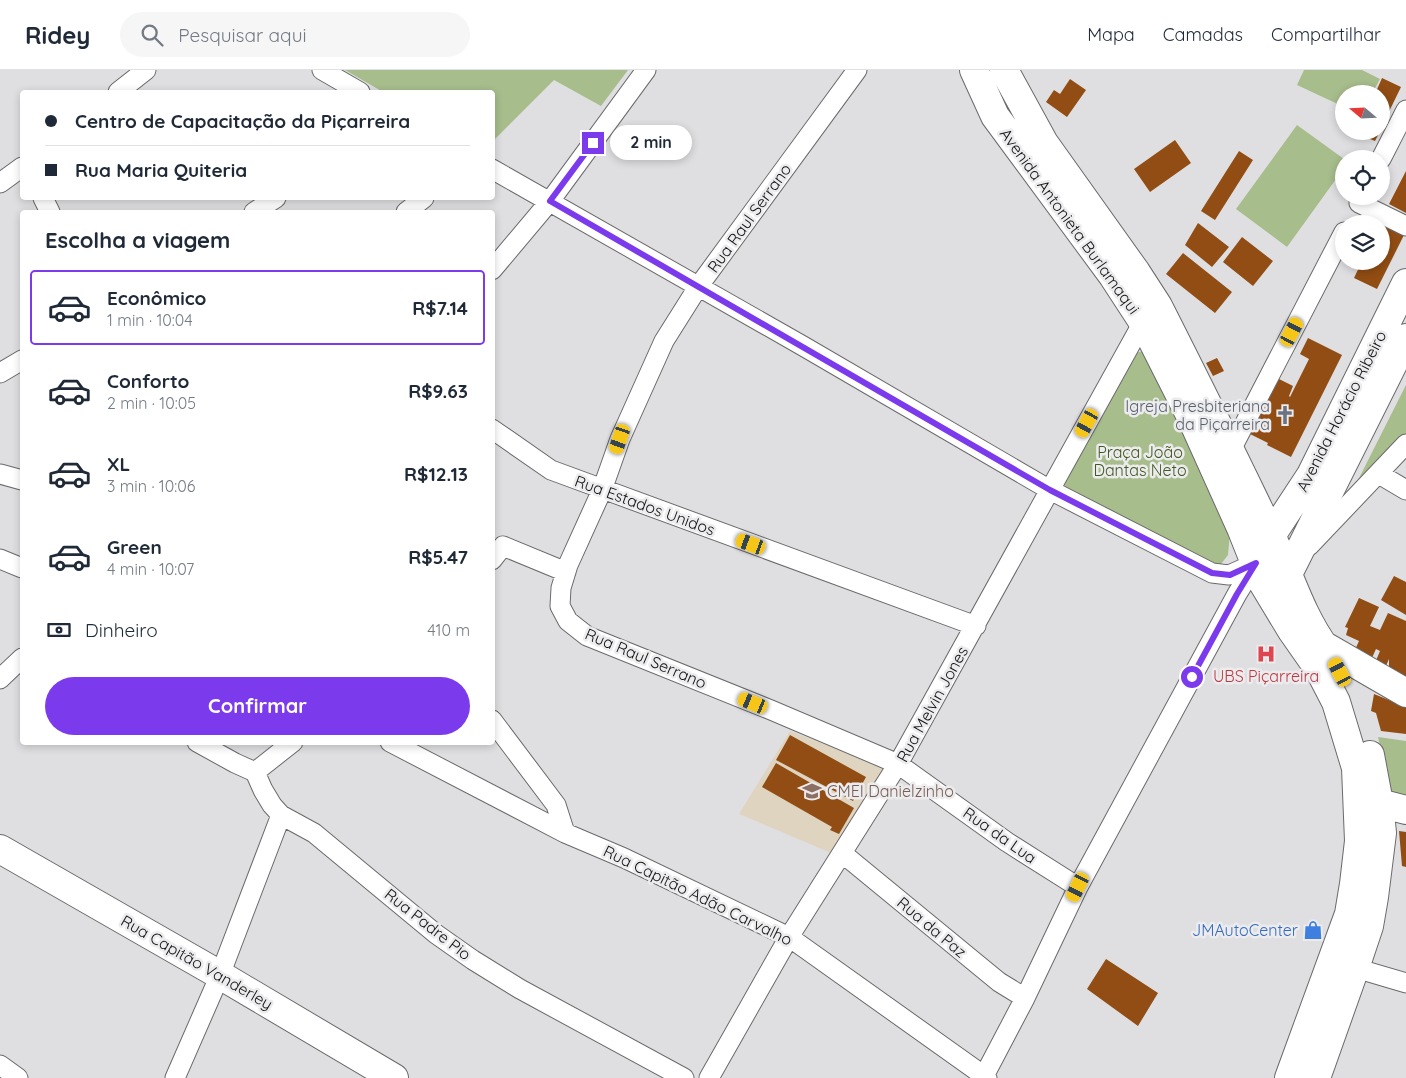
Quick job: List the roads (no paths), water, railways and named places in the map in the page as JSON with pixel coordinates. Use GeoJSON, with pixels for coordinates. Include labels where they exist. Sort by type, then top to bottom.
{"type":"FeatureCollection","features":[{"type":"Feature","properties":{"kind":"main road","name":"Avenida Antonieta Burlamaqui"},"geometry":{"type":"LineString","coordinates":[[974,70],[994,116],[1051,172],[1078,209],[1158,306],[1271,535],[1291,568],[1304,611],[1334,662],[1341,693]]}},
{"type":"Feature","properties":{"kind":"main road","name":"Avenida Antonieta Burlamaqui"},"geometry":{"type":"LineString","coordinates":[[1004,70],[1044,143],[1051,172]]}},
{"type":"Feature","properties":{"kind":"main road","name":"Avenida Antonieta Burlamaqui"},"geometry":{"type":"LineString","coordinates":[[1078,209],[1113,276],[1143,322],[1192,419],[1256,563],[1263,583],[1292,631],[1320,671],[1341,693]]}},
{"type":"Feature","properties":{"kind":"main road","name":"Avenida Horácio Ribeiro"},"geometry":{"type":"LineString","coordinates":[[1256,563],[1260,552],[1311,475],[1406,283]]}},
{"type":"Feature","properties":{"kind":"main road","name":"Avenida Horácio Ribeiro"},"geometry":{"type":"LineString","coordinates":[[1291,568],[1406,338]]}},
{"type":"Feature","properties":{"kind":"main road"},"geometry":{"type":"LineString","coordinates":[[1323,646],[1406,693]]}},
{"type":"Feature","properties":{"kind":"main road"},"geometry":{"type":"LineString","coordinates":[[1316,1078],[1344,965],[1359,841],[1356,768],[1341,693],[1351,680],[1377,677]]}},
{"type":"Feature","properties":{"kind":"main road"},"geometry":{"type":"LineString","coordinates":[[1289,1078],[1344,965],[1369,926],[1374,897],[1382,833],[1379,802],[1366,740],[1358,713],[1341,693]]}},
{"type":"Feature","properties":{"kind":"main road"},"geometry":{"type":"LineString","coordinates":[[1379,802],[1406,810]]}},
{"type":"Feature","properties":{"kind":"main road","name":"Rua Capitão Vanderley"},"geometry":{"type":"LineString","coordinates":[[0,849],[220,975],[394,1078]]}},
{"type":"Feature","properties":{"kind":"street"},"geometry":{"type":"LineString","coordinates":[[121,90],[146,70]]}},
{"type":"Feature","properties":{"kind":"street"},"geometry":{"type":"LineString","coordinates":[[322,70],[357,90]]}},
{"type":"Feature","properties":{"kind":"street"},"geometry":{"type":"LineString","coordinates":[[495,266],[550,201],[646,70]]}},
{"type":"Feature","properties":{"kind":"street","name":"Rua Raul Serrano"},"geometry":{"type":"LineString","coordinates":[[857,70],[698,286],[664,341],[620,439],[602,490],[566,572],[561,588],[560,606],[568,621],[587,636],[771,710],[898,764]]}},
{"type":"Feature","properties":{"kind":"street"},"geometry":{"type":"LineString","coordinates":[[1386,150],[1406,110]]}},
{"type":"Feature","properties":{"kind":"street"},"geometry":{"type":"LineString","coordinates":[[0,183],[20,168]]}},
{"type":"Feature","properties":{"kind":"street"},"geometry":{"type":"LineString","coordinates":[[495,171],[1050,490],[1212,573],[1230,575],[1256,563]]}},
{"type":"Feature","properties":{"kind":"street"},"geometry":{"type":"LineString","coordinates":[[257,210],[273,200]]}},
{"type":"Feature","properties":{"kind":"street"},"geometry":{"type":"LineString","coordinates":[[409,210],[421,200]]}},
{"type":"Feature","properties":{"kind":"street"},"geometry":{"type":"LineString","coordinates":[[1369,205],[1406,226]]}},
{"type":"Feature","properties":{"kind":"street"},"geometry":{"type":"LineString","coordinates":[[1230,450],[1335,249]]}},
{"type":"Feature","properties":{"kind":"street","name":"Rua Melvin Jones"},"geometry":{"type":"LineString","coordinates":[[709,1078],[789,937],[898,764],[1143,322]]}},
{"type":"Feature","properties":{"kind":"street"},"geometry":{"type":"LineString","coordinates":[[0,373],[20,361]]}},
{"type":"Feature","properties":{"kind":"street","name":"Rua Estados Unidos"},"geometry":{"type":"LineString","coordinates":[[495,431],[550,470],[976,626]]}},
{"type":"Feature","properties":{"kind":"street"},"geometry":{"type":"LineString","coordinates":[[1291,568],[1406,444]]}},
{"type":"Feature","properties":{"kind":"street"},"geometry":{"type":"LineString","coordinates":[[0,474],[20,479]]}},
{"type":"Feature","properties":{"kind":"street"},"geometry":{"type":"LineString","coordinates":[[1378,474],[1406,490]]}},
{"type":"Feature","properties":{"kind":"street"},"geometry":{"type":"LineString","coordinates":[[498,553],[566,572]]}},
{"type":"Feature","properties":{"kind":"street"},"geometry":{"type":"LineString","coordinates":[[0,560],[20,567]]}},
{"type":"Feature","properties":{"kind":"street"},"geometry":{"type":"LineString","coordinates":[[985,1077],[1078,887],[1237,594],[1256,563]]}},
{"type":"Feature","properties":{"kind":"street"},"geometry":{"type":"LineString","coordinates":[[0,679],[20,660]]}},
{"type":"Feature","properties":{"kind":"street"},"geometry":{"type":"LineString","coordinates":[[495,724],[556,805],[565,833]]}},
{"type":"Feature","properties":{"kind":"street"},"geometry":{"type":"LineString","coordinates":[[202,745],[234,763],[255,772],[289,745]]}},
{"type":"Feature","properties":{"kind":"street","name":"Rua Capitão Adão Carvalho"},"geometry":{"type":"LineString","coordinates":[[396,745],[565,833],[624,858],[789,937],[985,1077]]}},
{"type":"Feature","properties":{"kind":"street","name":"Rua da Lua"},"geometry":{"type":"LineString","coordinates":[[898,764],[1007,842],[1078,887]]}},
{"type":"Feature","properties":{"kind":"street","name":"Rua Padre Pio"},"geometry":{"type":"LineString","coordinates":[[255,772],[272,805],[281,815],[314,832],[436,934],[520,989],[684,1078]]}},
{"type":"Feature","properties":{"kind":"street"},"geometry":{"type":"LineString","coordinates":[[176,1078],[220,975],[281,815]]}},
{"type":"Feature","properties":{"kind":"street","name":"Rua da Paz"},"geometry":{"type":"LineString","coordinates":[[842,853],[998,982],[1025,998]]}},
{"type":"Feature","properties":{"kind":"street"},"geometry":{"type":"LineString","coordinates":[[1344,965],[1406,983]]}},
{"type":"Feature","properties":{"kind":"street"},"geometry":{"type":"LineString","coordinates":[[0,1065],[18,1078]]}},
{"type":"Feature","properties":{"kind":"place","name":"Igreja Presbiteriana da Piçarreira"},"geometry":{"type":"Point","coordinates":[1285,415]}},
{"type":"Feature","properties":{"kind":"place","name":"UBS Piçarreira"},"geometry":{"type":"Point","coordinates":[1266,654]}},
{"type":"Feature","properties":{"kind":"place","name":"CMEI Danielzinho"},"geometry":{"type":"Point","coordinates":[812,791]}},
{"type":"Feature","properties":{"kind":"place","name":"JMAutoCenter"},"geometry":{"type":"Point","coordinates":[1313,930]}},
{"type":"Feature","properties":{"kind":"park label","name":"Praça João Dantas Neto"},"geometry":{"type":"Point","coordinates":[1140,461]}}]}
